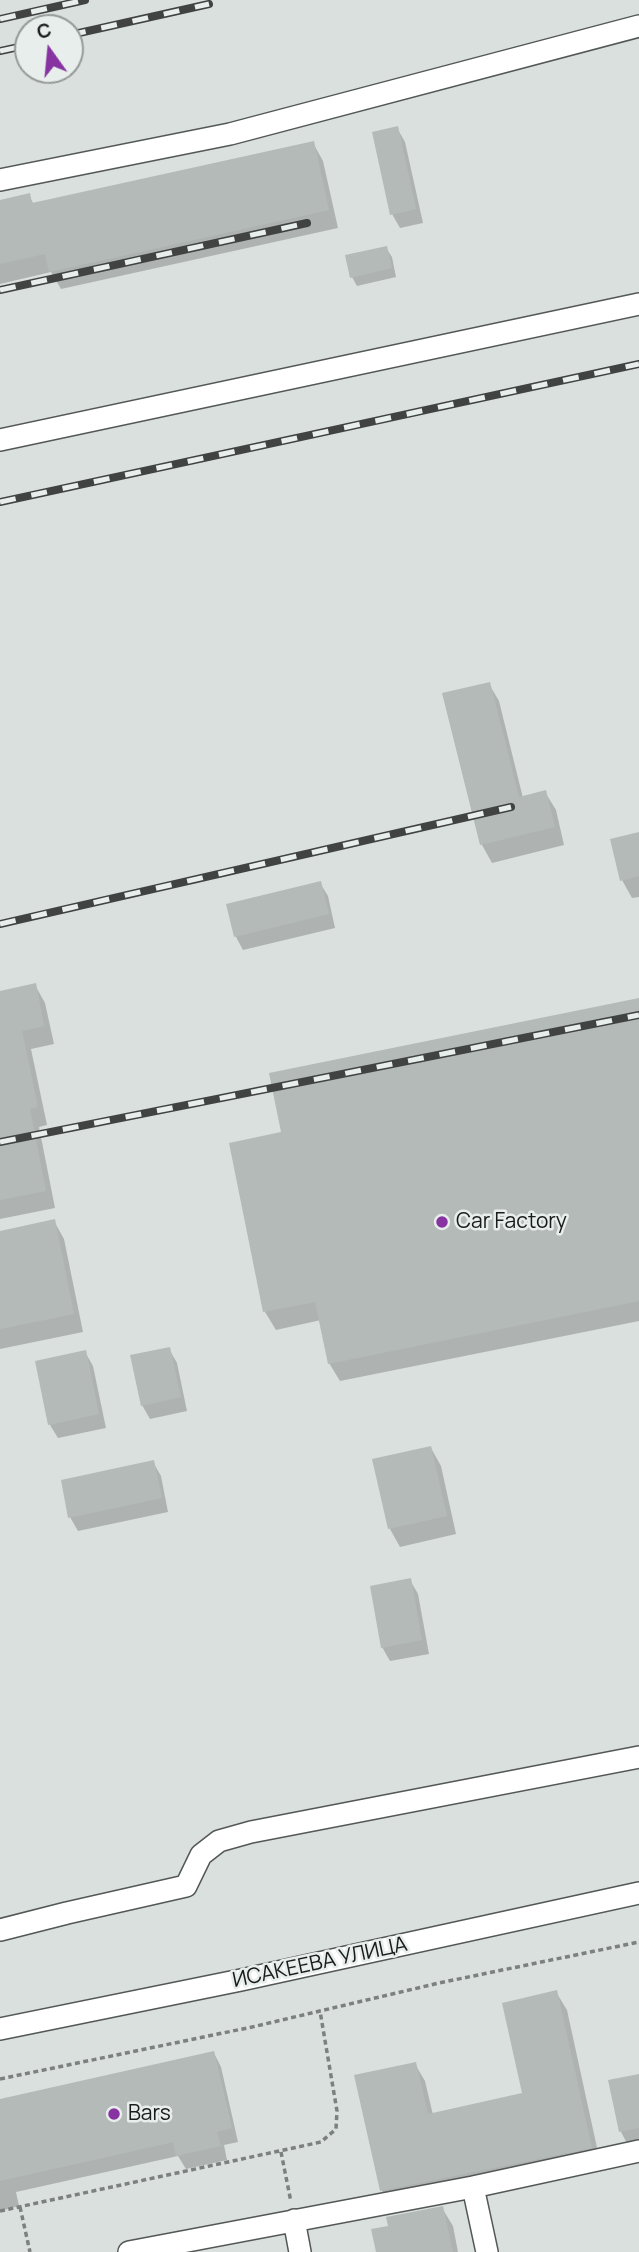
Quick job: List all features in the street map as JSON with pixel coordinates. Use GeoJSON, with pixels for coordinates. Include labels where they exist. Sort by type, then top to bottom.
{"type":"FeatureCollection","features":[{"type":"Feature","properties":{"kind":"street"},"geometry":{"type":"LineString","coordinates":[[0,180],[230,134],[639,26]]}},
{"type":"Feature","properties":{"kind":"street"},"geometry":{"type":"LineString","coordinates":[[0,440],[639,304]]}},
{"type":"Feature","properties":{"kind":"street"},"geometry":{"type":"LineString","coordinates":[[0,1930],[186,1886],[201,1855],[219,1841],[251,1832],[639,1757]]}},
{"type":"Feature","properties":{"kind":"street","name":"ИСАКЕЕВА УЛИЦА"},"geometry":{"type":"LineString","coordinates":[[0,2029],[241,1980],[639,1893]]}},
{"type":"Feature","properties":{"kind":"street"},"geometry":{"type":"LineString","coordinates":[[129,2252],[473,2187],[639,2151]]}},
{"type":"Feature","properties":{"kind":"street"},"geometry":{"type":"LineString","coordinates":[[473,2187],[487,2252]]}},
{"type":"Feature","properties":{"kind":"street"},"geometry":{"type":"LineString","coordinates":[[294,2220],[300,2252]]}},
{"type":"Feature","properties":{"kind":"path"},"geometry":{"type":"LineString","coordinates":[[0,2079],[639,1942]]}},
{"type":"Feature","properties":{"kind":"path"},"geometry":{"type":"LineString","coordinates":[[0,2211],[321,2142],[336,2129],[337,2111],[320,2011]]}},
{"type":"Feature","properties":{"kind":"path"},"geometry":{"type":"LineString","coordinates":[[281,2152],[294,2220]]}},
{"type":"Feature","properties":{"kind":"path"},"geometry":{"type":"LineString","coordinates":[[20,2207],[30,2252]]}},
{"type":"Feature","properties":{"kind":"building"},"geometry":{"type":"Polygon","coordinates":[[[398,126],[416,209],[390,215],[372,132],[398,126]]]}},
{"type":"Feature","properties":{"kind":"building"},"geometry":{"type":"Polygon","coordinates":[[[314,141],[329,210],[49,272],[45,254],[0,264],[0,200],[30,193],[32,203],[314,141]]]}},
{"type":"Feature","properties":{"kind":"building"},"geometry":{"type":"Polygon","coordinates":[[[387,246],[392,268],[350,278],[345,255],[387,246]]]}},
{"type":"Feature","properties":{"kind":"building"},"geometry":{"type":"Polygon","coordinates":[[[490,682],[519,797],[546,790],[555,827],[480,845],[442,693],[490,682]]]}},
{"type":"Feature","properties":{"kind":"building"},"geometry":{"type":"Polygon","coordinates":[[[639,832],[639,876],[620,881],[610,839],[639,832]]]}},
{"type":"Feature","properties":{"kind":"building"},"geometry":{"type":"Polygon","coordinates":[[[321,881],[329,914],[234,937],[226,904],[321,881]]]}},
{"type":"Feature","properties":{"kind":"building"},"geometry":{"type":"Polygon","coordinates":[[[36,983],[44,1026],[22,1031],[38,1107],[30,1109],[46,1191],[0,1200],[0,991],[36,983]]]}},
{"type":"Feature","properties":{"kind":"building","name":"Car Factory"},"geometry":{"type":"Polygon","coordinates":[[[639,998],[639,1301],[328,1364],[315,1302],[263,1312],[229,1143],[281,1132],[269,1073],[639,998]]]}},
{"type":"Feature","properties":{"kind":"building"},"geometry":{"type":"Polygon","coordinates":[[[55,1219],[74,1314],[0,1329],[0,1231],[55,1219]]]}},
{"type":"Feature","properties":{"kind":"building"},"geometry":{"type":"Polygon","coordinates":[[[170,1347],[181,1397],[141,1406],[130,1355],[170,1347]]]}},
{"type":"Feature","properties":{"kind":"building"},"geometry":{"type":"Polygon","coordinates":[[[86,1350],[99,1414],[48,1425],[35,1361],[86,1350]]]}},
{"type":"Feature","properties":{"kind":"building"},"geometry":{"type":"Polygon","coordinates":[[[431,1446],[447,1516],[388,1529],[372,1459],[431,1446]]]}},
{"type":"Feature","properties":{"kind":"building"},"geometry":{"type":"Polygon","coordinates":[[[154,1460],[162,1498],[68,1518],[61,1480],[154,1460]]]}},
{"type":"Feature","properties":{"kind":"building"},"geometry":{"type":"Polygon","coordinates":[[[411,1578],[422,1640],[381,1648],[370,1586],[411,1578]]]}},
{"type":"Feature","properties":{"kind":"building"},"geometry":{"type":"Polygon","coordinates":[[[557,1990],[592,2148],[380,2191],[354,2075],[416,2062],[428,2114],[522,2093],[502,2003],[557,1990]]]}},
{"type":"Feature","properties":{"kind":"building","name":"Bars"},"geometry":{"type":"Polygon","coordinates":[[[214,2051],[232,2128],[217,2132],[221,2146],[176,2156],[173,2142],[0,2181],[0,2099],[214,2051]]]}},
{"type":"Feature","properties":{"kind":"building"},"geometry":{"type":"Polygon","coordinates":[[[639,2074],[639,2128],[619,2132],[608,2080],[639,2074]]]}},
{"type":"Feature","properties":{"kind":"building"},"geometry":{"type":"Polygon","coordinates":[[[443,2206],[453,2252],[376,2252],[371,2229],[388,2226],[386,2217],[443,2206]]]}},
{"type":"Feature","properties":{"kind":"railway"},"geometry":{"type":"LineString","coordinates":[[0,19],[85,0]]}},
{"type":"Feature","properties":{"kind":"railway"},"geometry":{"type":"LineString","coordinates":[[84,32],[209,4]]}},
{"type":"Feature","properties":{"kind":"railway"},"geometry":{"type":"LineString","coordinates":[[0,51],[14,48]]}},
{"type":"Feature","properties":{"kind":"railway"},"geometry":{"type":"LineString","coordinates":[[0,290],[307,223]]}},
{"type":"Feature","properties":{"kind":"railway"},"geometry":{"type":"LineString","coordinates":[[0,502],[639,364]]}},
{"type":"Feature","properties":{"kind":"railway"},"geometry":{"type":"LineString","coordinates":[[0,924],[511,807]]}},
{"type":"Feature","properties":{"kind":"railway"},"geometry":{"type":"LineString","coordinates":[[0,1142],[639,1015]]}},
{"type":"Feature","properties":{"kind":"place","name":"Car Factory"},"geometry":{"type":"Point","coordinates":[442,1222]}},
{"type":"Feature","properties":{"kind":"place","name":"Bars"},"geometry":{"type":"Point","coordinates":[114,2114]}}]}
